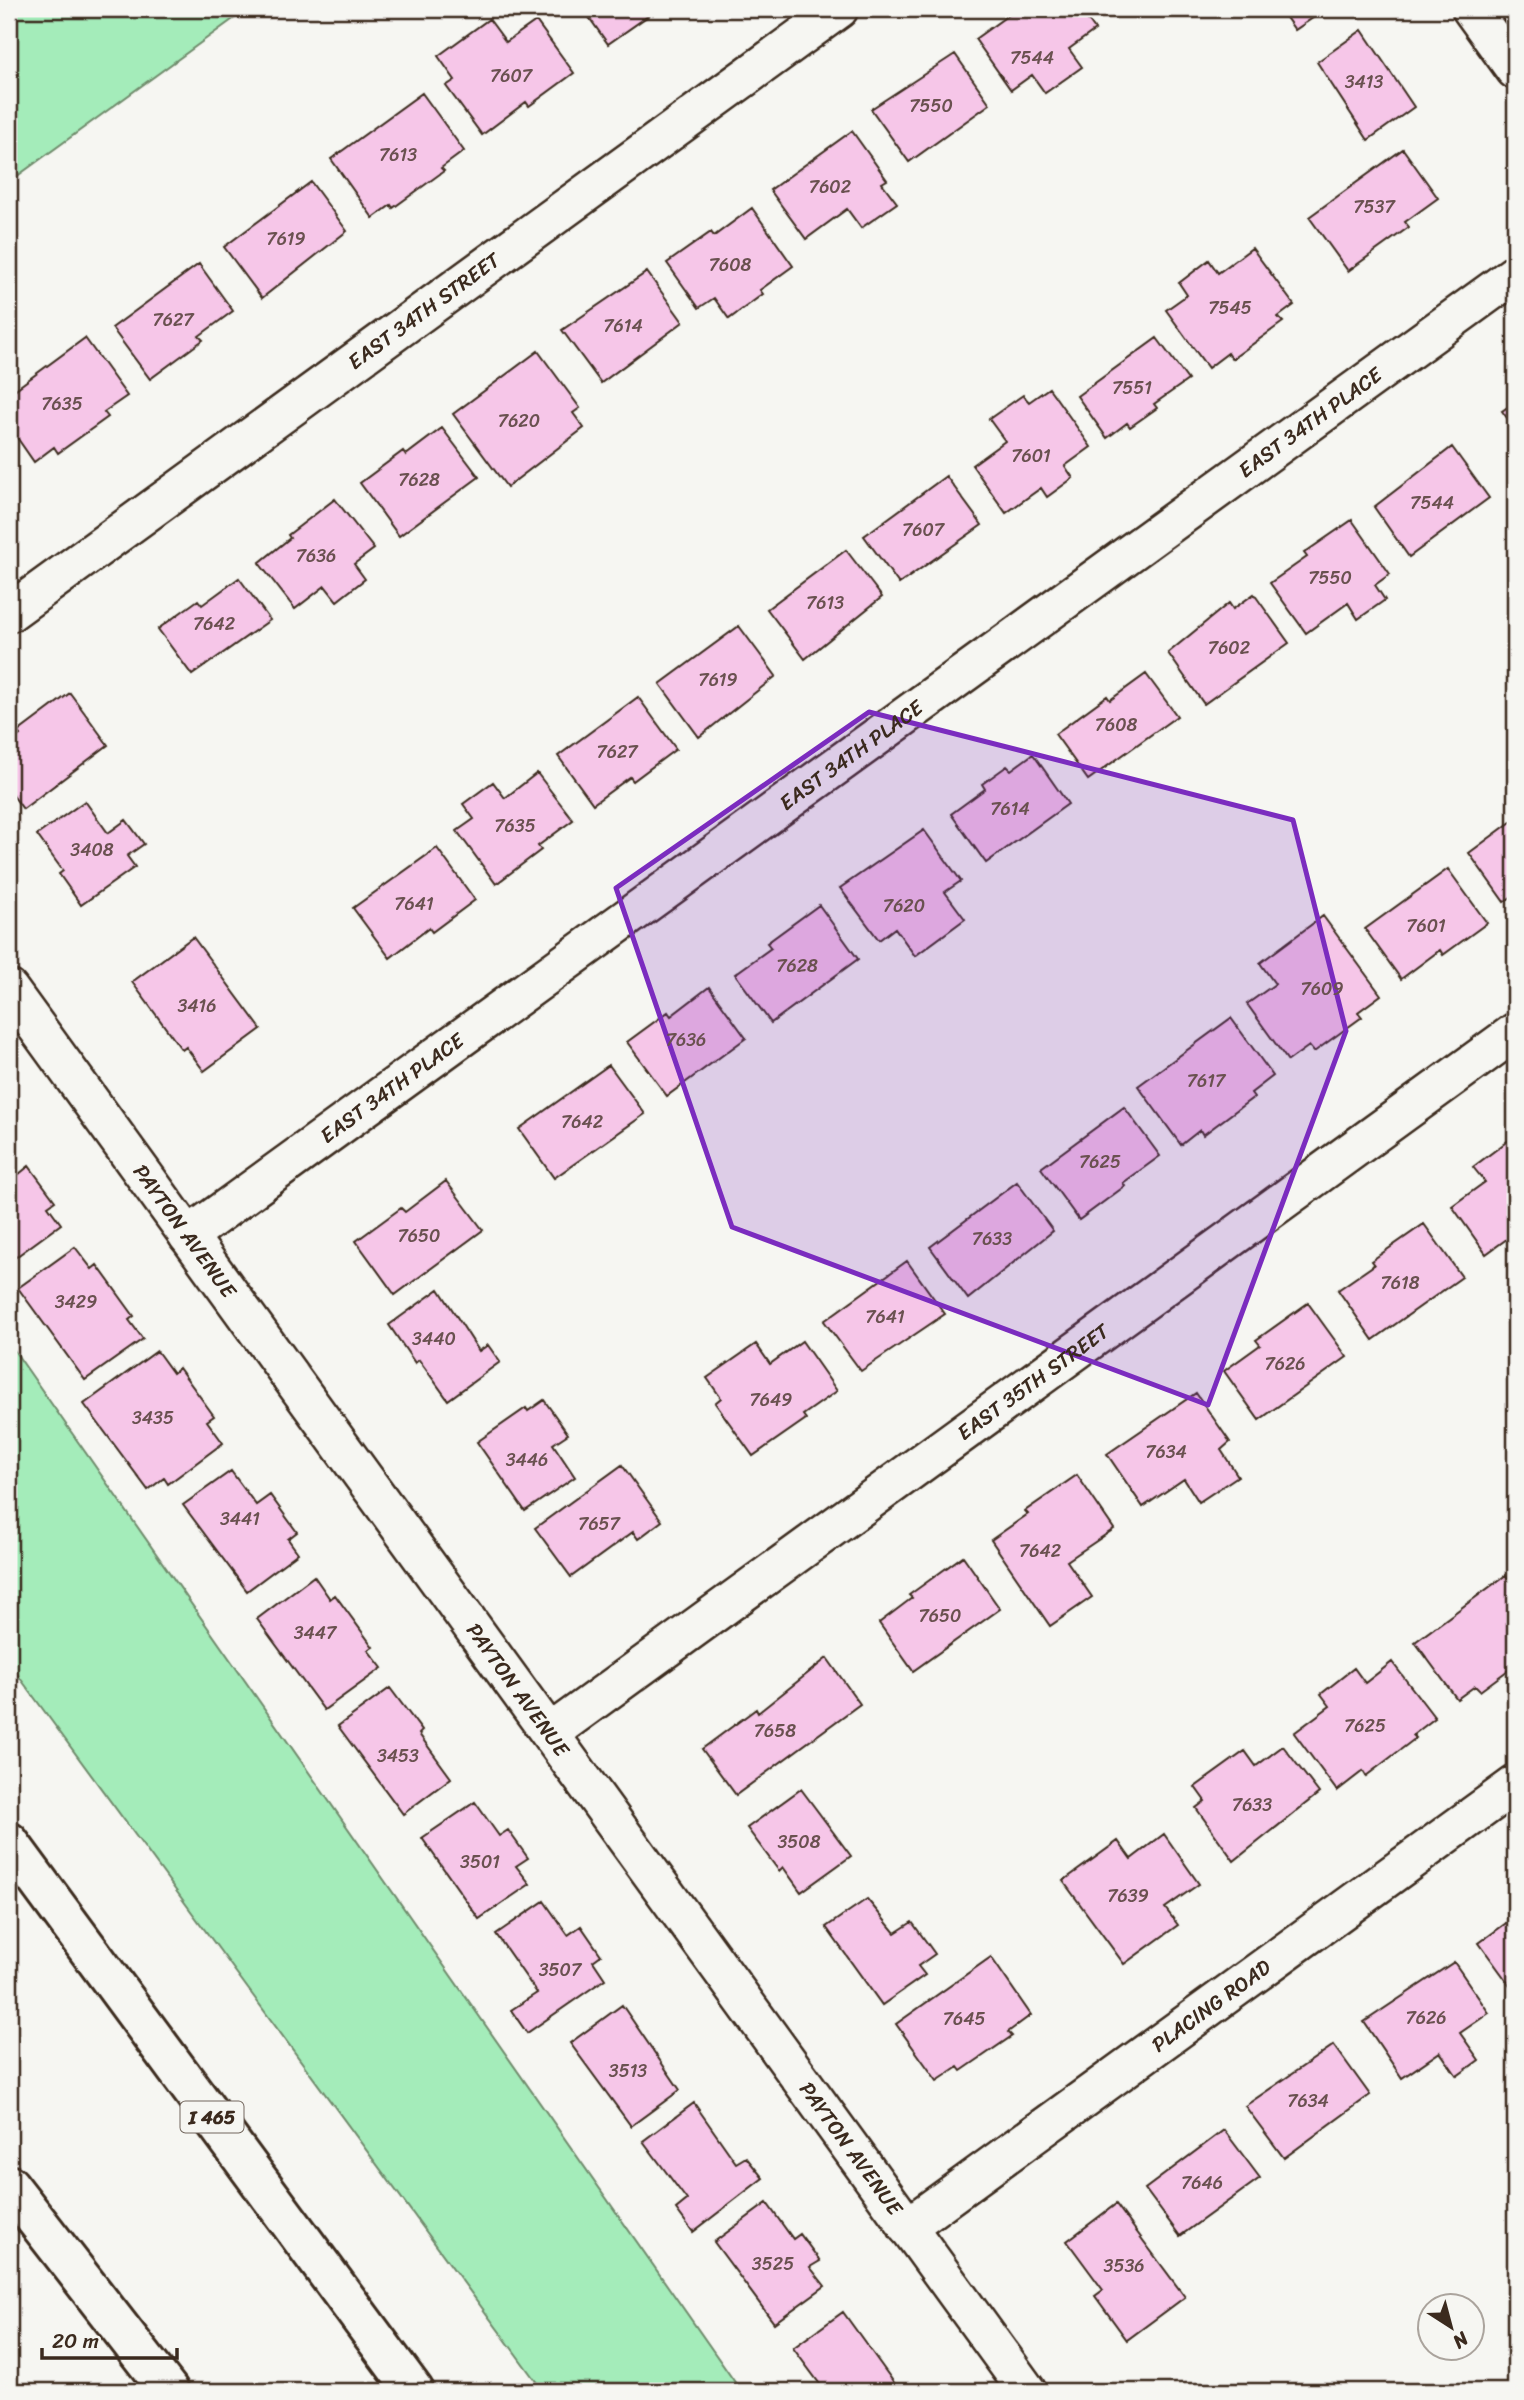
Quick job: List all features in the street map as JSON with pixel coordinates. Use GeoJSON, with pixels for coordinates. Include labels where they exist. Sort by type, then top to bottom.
{"type":"FeatureCollection","features":[{"type":"Feature","properties":{"kind":"highway","name":"I 465"},"geometry":{"type":"LineString","coordinates":[[9,1842],[414,2391]]}},
{"type":"Feature","properties":{"kind":"highway"},"geometry":{"type":"LineString","coordinates":[[9,2185],[169,2391]]}},
{"type":"Feature","properties":{"kind":"street","name":"EAST 34TH STREET"},"geometry":{"type":"LineString","coordinates":[[9,613],[839,9]]}},
{"type":"Feature","properties":{"kind":"street"},"geometry":{"type":"LineString","coordinates":[[1471,9],[1515,70]]}},
{"type":"Feature","properties":{"kind":"street","name":"EAST 34TH PLACE"},"geometry":{"type":"LineString","coordinates":[[188,1236],[1515,274]]}},
{"type":"Feature","properties":{"kind":"street","name":"PAYTON AVENUE"},"geometry":{"type":"LineString","coordinates":[[9,989],[1027,2391]]}},
{"type":"Feature","properties":{"kind":"street","name":"EAST 35TH STREET"},"geometry":{"type":"LineString","coordinates":[[550,1733],[1515,1032]]}},
{"type":"Feature","properties":{"kind":"street","name":"PLACING ROAD"},"geometry":{"type":"LineString","coordinates":[[907,2227],[1515,1785]]}},
{"type":"Feature","properties":{"kind":"highlighted area"},"geometry":{"type":"Polygon","coordinates":[[[869,712],[1293,820],[1346,1031],[1208,1405],[732,1227],[616,888],[869,712]]]}},
{"type":"Feature","properties":{"kind":"green space"},"geometry":{"type":"Polygon","coordinates":[[[9,9],[247,9],[9,182],[9,9]]]}},
{"type":"Feature","properties":{"kind":"green space"},"geometry":{"type":"Polygon","coordinates":[[[9,1343],[741,2391],[543,2391],[9,1663],[9,1343]]]}},
{"type":"Feature","properties":{"kind":"building"},"geometry":{"type":"Polygon","coordinates":[[[583,9],[653,9],[655,11],[608,44],[583,9]]]}},
{"type":"Feature","properties":{"kind":"building"},"geometry":{"type":"Polygon","coordinates":[[[1008,9],[1080,9],[1095,30],[1069,49],[1082,67],[1045,93],[1032,75],[1011,90],[975,39],[1011,13],[1008,9]]]}},
{"type":"Feature","properties":{"kind":"building"},"geometry":{"type":"Polygon","coordinates":[[[1280,9],[1326,9],[1295,30],[1280,9]]]}},
{"type":"Feature","properties":{"kind":"building"},"geometry":{"type":"Polygon","coordinates":[[[489,19],[506,42],[536,21],[574,73],[529,106],[526,102],[482,135],[446,86],[455,80],[438,56],[489,19]]]}},
{"type":"Feature","properties":{"kind":"building"},"geometry":{"type":"Polygon","coordinates":[[[1362,30],[1414,107],[1368,140],[1317,62],[1362,30]]]}},
{"type":"Feature","properties":{"kind":"building"},"geometry":{"type":"Polygon","coordinates":[[[955,54],[990,104],[909,162],[871,109],[955,54]]]}},
{"type":"Feature","properties":{"kind":"building"},"geometry":{"type":"Polygon","coordinates":[[[422,93],[464,151],[441,168],[444,171],[393,208],[391,205],[373,218],[331,159],[422,93]]]}},
{"type":"Feature","properties":{"kind":"building"},"geometry":{"type":"Polygon","coordinates":[[[852,131],[887,180],[882,183],[897,203],[861,228],[847,209],[806,239],[770,190],[852,131]]]}},
{"type":"Feature","properties":{"kind":"building"},"geometry":{"type":"Polygon","coordinates":[[[1403,149],[1438,198],[1405,222],[1409,227],[1348,271],[1309,217],[1403,149]]]}},
{"type":"Feature","properties":{"kind":"building"},"geometry":{"type":"Polygon","coordinates":[[[311,182],[347,231],[262,298],[224,247],[311,182]]]}},
{"type":"Feature","properties":{"kind":"building"},"geometry":{"type":"Polygon","coordinates":[[[752,208],[793,266],[760,290],[763,294],[729,319],[714,298],[699,308],[667,263],[711,232],[714,236],[752,208]]]}},
{"type":"Feature","properties":{"kind":"building"},"geometry":{"type":"Polygon","coordinates":[[[1252,248],[1294,305],[1278,317],[1283,322],[1232,359],[1228,353],[1208,368],[1166,310],[1187,295],[1179,283],[1209,260],[1218,273],[1252,248]]]}},
{"type":"Feature","properties":{"kind":"building"},"geometry":{"type":"Polygon","coordinates":[[[199,264],[233,311],[199,336],[203,340],[150,379],[112,328],[199,264]]]}},
{"type":"Feature","properties":{"kind":"building"},"geometry":{"type":"Polygon","coordinates":[[[647,272],[683,322],[601,383],[562,330],[647,272]]]}},
{"type":"Feature","properties":{"kind":"building"},"geometry":{"type":"Polygon","coordinates":[[[85,338],[127,396],[104,412],[108,417],[58,453],[54,447],[34,462],[9,426],[9,394],[85,338]]]}},
{"type":"Feature","properties":{"kind":"building"},"geometry":{"type":"Polygon","coordinates":[[[1157,338],[1188,380],[1154,404],[1157,408],[1130,427],[1127,423],[1107,438],[1077,396],[1157,338]]]}},
{"type":"Feature","properties":{"kind":"building"},"geometry":{"type":"Polygon","coordinates":[[[538,351],[580,408],[573,413],[584,428],[507,487],[453,414],[538,351]]]}},
{"type":"Feature","properties":{"kind":"building"},"geometry":{"type":"Polygon","coordinates":[[[1049,388],[1091,447],[1065,466],[1073,478],[1047,497],[1041,488],[1006,513],[972,465],[1005,441],[989,419],[1023,395],[1029,402],[1049,388]]]}},
{"type":"Feature","properties":{"kind":"building"},"geometry":{"type":"Polygon","coordinates":[[[1515,402],[1515,429],[1502,411],[1515,402]]]}},
{"type":"Feature","properties":{"kind":"building"},"geometry":{"type":"Polygon","coordinates":[[[442,428],[479,477],[399,536],[360,483],[403,451],[406,455],[442,428]]]}},
{"type":"Feature","properties":{"kind":"building"},"geometry":{"type":"Polygon","coordinates":[[[1452,447],[1489,498],[1409,557],[1374,507],[1452,447]]]}},
{"type":"Feature","properties":{"kind":"building"},"geometry":{"type":"Polygon","coordinates":[[[946,476],[982,525],[899,584],[864,536],[946,476]]]}},
{"type":"Feature","properties":{"kind":"building"},"geometry":{"type":"Polygon","coordinates":[[[335,499],[374,549],[354,564],[365,579],[337,601],[325,586],[295,609],[259,563],[290,538],[288,535],[335,499]]]}},
{"type":"Feature","properties":{"kind":"building"},"geometry":{"type":"Polygon","coordinates":[[[1352,520],[1390,574],[1375,585],[1385,600],[1358,619],[1348,603],[1306,633],[1270,583],[1307,557],[1304,553],[1352,520]]]}},
{"type":"Feature","properties":{"kind":"building"},"geometry":{"type":"Polygon","coordinates":[[[846,550],[882,597],[805,659],[767,609],[846,550]]]}},
{"type":"Feature","properties":{"kind":"building"},"geometry":{"type":"Polygon","coordinates":[[[239,578],[270,620],[192,675],[158,629],[198,600],[202,605],[239,578]]]}},
{"type":"Feature","properties":{"kind":"building"},"geometry":{"type":"Polygon","coordinates":[[[1254,594],[1289,643],[1204,704],[1168,653],[1229,603],[1233,609],[1254,594]]]}},
{"type":"Feature","properties":{"kind":"building"},"geometry":{"type":"Polygon","coordinates":[[[739,626],[776,676],[699,737],[660,684],[739,626]]]}},
{"type":"Feature","properties":{"kind":"building"},"geometry":{"type":"Polygon","coordinates":[[[1146,674],[1177,716],[1088,780],[1055,734],[1107,696],[1110,700],[1146,674]]]}},
{"type":"Feature","properties":{"kind":"building"},"geometry":{"type":"Polygon","coordinates":[[[70,693],[108,745],[23,809],[9,790],[9,744],[20,735],[18,732],[70,693]]]}},
{"type":"Feature","properties":{"kind":"building"},"geometry":{"type":"Polygon","coordinates":[[[638,697],[676,749],[633,781],[630,777],[593,804],[558,756],[638,697]]]}},
{"type":"Feature","properties":{"kind":"building"},"geometry":{"type":"Polygon","coordinates":[[[1033,754],[1068,804],[986,863],[951,814],[985,789],[982,784],[1007,766],[1011,770],[1033,754]]]}},
{"type":"Feature","properties":{"kind":"building"},"geometry":{"type":"Polygon","coordinates":[[[537,773],[573,820],[538,846],[541,850],[496,884],[457,831],[474,819],[463,804],[493,782],[505,798],[537,773]]]}},
{"type":"Feature","properties":{"kind":"building"},"geometry":{"type":"Polygon","coordinates":[[[85,801],[108,833],[126,820],[144,844],[127,856],[135,867],[81,905],[59,874],[63,871],[37,835],[85,801]]]}},
{"type":"Feature","properties":{"kind":"building"},"geometry":{"type":"Polygon","coordinates":[[[1515,819],[1515,894],[1504,902],[1469,853],[1515,819]]]}},
{"type":"Feature","properties":{"kind":"building"},"geometry":{"type":"Polygon","coordinates":[[[924,830],[961,881],[945,892],[965,919],[915,956],[895,928],[879,940],[840,888],[924,830]]]}},
{"type":"Feature","properties":{"kind":"building"},"geometry":{"type":"Polygon","coordinates":[[[437,848],[475,900],[432,932],[429,928],[390,958],[353,908],[437,848]]]}},
{"type":"Feature","properties":{"kind":"building"},"geometry":{"type":"Polygon","coordinates":[[[1448,869],[1487,923],[1443,955],[1440,950],[1401,979],[1365,929],[1448,869]]]}},
{"type":"Feature","properties":{"kind":"building"},"geometry":{"type":"Polygon","coordinates":[[[819,905],[858,959],[771,1023],[735,974],[771,948],[767,943],[819,905]]]}},
{"type":"Feature","properties":{"kind":"building"},"geometry":{"type":"Polygon","coordinates":[[[1323,916],[1381,995],[1358,1012],[1362,1017],[1314,1052],[1309,1046],[1288,1061],[1247,1004],[1275,984],[1260,963],[1323,916]]]}},
{"type":"Feature","properties":{"kind":"building"},"geometry":{"type":"Polygon","coordinates":[[[193,937],[261,1029],[204,1071],[186,1047],[182,1050],[132,982],[193,937]]]}},
{"type":"Feature","properties":{"kind":"building"},"geometry":{"type":"Polygon","coordinates":[[[709,987],[746,1038],[667,1096],[627,1042],[668,1012],[671,1016],[709,987]]]}},
{"type":"Feature","properties":{"kind":"building"},"geometry":{"type":"Polygon","coordinates":[[[1231,1018],[1273,1076],[1251,1093],[1254,1097],[1203,1135],[1200,1130],[1181,1145],[1138,1086],[1231,1018]]]}},
{"type":"Feature","properties":{"kind":"building"},"geometry":{"type":"Polygon","coordinates":[[[609,1065],[645,1114],[554,1178],[519,1129],[609,1065]]]}},
{"type":"Feature","properties":{"kind":"building"},"geometry":{"type":"Polygon","coordinates":[[[1124,1107],[1160,1156],[1079,1220],[1041,1168],[1124,1107]]]}},
{"type":"Feature","properties":{"kind":"building"},"geometry":{"type":"Polygon","coordinates":[[[1509,1140],[1515,1149],[1515,1233],[1486,1254],[1452,1206],[1485,1182],[1473,1167],[1509,1140]]]}},
{"type":"Feature","properties":{"kind":"building"},"geometry":{"type":"Polygon","coordinates":[[[9,1160],[19,1174],[29,1166],[55,1201],[48,1206],[61,1224],[9,1262],[9,1160]]]}},
{"type":"Feature","properties":{"kind":"building"},"geometry":{"type":"Polygon","coordinates":[[[446,1181],[483,1230],[395,1295],[356,1241],[401,1208],[405,1212],[446,1181]]]}},
{"type":"Feature","properties":{"kind":"building"},"geometry":{"type":"Polygon","coordinates":[[[1017,1182],[1053,1231],[968,1299],[930,1247],[1017,1182]]]}},
{"type":"Feature","properties":{"kind":"building"},"geometry":{"type":"Polygon","coordinates":[[[1424,1224],[1462,1277],[1373,1340],[1338,1290],[1374,1265],[1371,1261],[1424,1224]]]}},
{"type":"Feature","properties":{"kind":"building"},"geometry":{"type":"Polygon","coordinates":[[[75,1247],[92,1269],[97,1265],[134,1316],[129,1320],[143,1339],[85,1380],[18,1288],[75,1247]]]}},
{"type":"Feature","properties":{"kind":"building"},"geometry":{"type":"Polygon","coordinates":[[[907,1261],[945,1314],[861,1371],[824,1321],[907,1261]]]}},
{"type":"Feature","properties":{"kind":"building"},"geometry":{"type":"Polygon","coordinates":[[[439,1289],[479,1351],[488,1345],[500,1362],[448,1400],[419,1360],[415,1363],[389,1325],[439,1289]]]}},
{"type":"Feature","properties":{"kind":"building"},"geometry":{"type":"Polygon","coordinates":[[[1308,1303],[1347,1357],[1259,1420],[1224,1371],[1260,1345],[1256,1340],[1308,1303]]]}},
{"type":"Feature","properties":{"kind":"building"},"geometry":{"type":"Polygon","coordinates":[[[802,1341],[837,1391],[803,1415],[806,1419],[753,1456],[715,1403],[721,1398],[707,1378],[756,1344],[770,1364],[802,1341]]]}},
{"type":"Feature","properties":{"kind":"building"},"geometry":{"type":"Polygon","coordinates":[[[157,1351],[173,1373],[179,1368],[214,1416],[207,1421],[223,1443],[168,1484],[164,1478],[148,1490],[84,1404],[157,1351]]]}},
{"type":"Feature","properties":{"kind":"building"},"geometry":{"type":"Polygon","coordinates":[[[1196,1393],[1230,1442],[1221,1450],[1238,1476],[1199,1502],[1184,1479],[1143,1507],[1107,1454],[1196,1393]]]}},
{"type":"Feature","properties":{"kind":"building"},"geometry":{"type":"Polygon","coordinates":[[[544,1400],[568,1434],[553,1444],[575,1477],[525,1511],[477,1442],[526,1408],[528,1411],[544,1400]]]}},
{"type":"Feature","properties":{"kind":"building"},"geometry":{"type":"Polygon","coordinates":[[[622,1465],[662,1521],[638,1539],[633,1532],[571,1577],[535,1528],[622,1465]]]}},
{"type":"Feature","properties":{"kind":"building"},"geometry":{"type":"Polygon","coordinates":[[[231,1471],[256,1505],[270,1495],[297,1532],[288,1539],[298,1553],[247,1591],[183,1505],[231,1471]]]}},
{"type":"Feature","properties":{"kind":"building"},"geometry":{"type":"Polygon","coordinates":[[[1077,1475],[1114,1529],[1067,1561],[1092,1597],[1050,1626],[991,1540],[1028,1514],[1025,1511],[1077,1475]]]}},
{"type":"Feature","properties":{"kind":"building"},"geometry":{"type":"Polygon","coordinates":[[[963,1556],[1000,1609],[913,1671],[879,1623],[912,1598],[909,1595],[963,1556]]]}},
{"type":"Feature","properties":{"kind":"building"},"geometry":{"type":"Polygon","coordinates":[[[1506,1575],[1515,1588],[1515,1665],[1480,1691],[1475,1686],[1457,1699],[1415,1642],[1506,1575]]]}},
{"type":"Feature","properties":{"kind":"building"},"geometry":{"type":"Polygon","coordinates":[[[314,1576],[330,1599],[335,1595],[373,1647],[368,1650],[382,1668],[324,1710],[257,1619],[314,1576]]]}},
{"type":"Feature","properties":{"kind":"building"},"geometry":{"type":"Polygon","coordinates":[[[827,1658],[860,1704],[736,1795],[702,1749],[756,1709],[758,1713],[827,1658]]]}},
{"type":"Feature","properties":{"kind":"building"},"geometry":{"type":"Polygon","coordinates":[[[1392,1662],[1435,1718],[1413,1735],[1416,1738],[1366,1776],[1363,1771],[1337,1791],[1294,1733],[1330,1706],[1321,1694],[1354,1668],[1365,1683],[1392,1662]]]}},
{"type":"Feature","properties":{"kind":"building"},"geometry":{"type":"Polygon","coordinates":[[[390,1688],[422,1731],[419,1734],[451,1778],[403,1814],[338,1726],[390,1688]]]}},
{"type":"Feature","properties":{"kind":"building"},"geometry":{"type":"Polygon","coordinates":[[[1283,1746],[1319,1793],[1234,1861],[1196,1808],[1205,1801],[1195,1787],[1245,1751],[1256,1766],[1283,1746]]]}},
{"type":"Feature","properties":{"kind":"building"},"geometry":{"type":"Polygon","coordinates":[[[801,1789],[851,1856],[801,1892],[783,1867],[779,1871],[747,1828],[801,1789]]]}},
{"type":"Feature","properties":{"kind":"building"},"geometry":{"type":"Polygon","coordinates":[[[475,1802],[499,1836],[508,1830],[528,1858],[516,1866],[530,1884],[479,1919],[422,1838],[475,1802]]]}},
{"type":"Feature","properties":{"kind":"building"},"geometry":{"type":"Polygon","coordinates":[[[1164,1834],[1199,1884],[1165,1908],[1178,1925],[1124,1964],[1063,1881],[1118,1841],[1131,1859],[1164,1834]]]}},
{"type":"Feature","properties":{"kind":"building"},"geometry":{"type":"Polygon","coordinates":[[[867,1899],[895,1933],[912,1922],[935,1954],[918,1966],[925,1975],[882,2005],[826,1927],[867,1899]]]}},
{"type":"Feature","properties":{"kind":"building"},"geometry":{"type":"Polygon","coordinates":[[[544,1901],[568,1935],[581,1926],[601,1955],[593,1961],[605,1979],[527,2033],[511,2010],[537,1993],[496,1934],[544,1901]]]}},
{"type":"Feature","properties":{"kind":"building"},"geometry":{"type":"Polygon","coordinates":[[[1515,1910],[1514,1991],[1479,1943],[1513,1918],[1510,1914],[1515,1910]]]}},
{"type":"Feature","properties":{"kind":"building"},"geometry":{"type":"Polygon","coordinates":[[[991,1957],[1031,2015],[1008,2032],[1012,2036],[961,2071],[958,2067],[937,2081],[896,2024],[991,1957]]]}},
{"type":"Feature","properties":{"kind":"building"},"geometry":{"type":"Polygon","coordinates":[[[1454,1962],[1489,2013],[1460,2033],[1479,2060],[1457,2076],[1440,2052],[1402,2078],[1364,2022],[1454,1962]]]}},
{"type":"Feature","properties":{"kind":"building"},"geometry":{"type":"Polygon","coordinates":[[[622,2005],[680,2090],[631,2126],[570,2043],[622,2005]]]}},
{"type":"Feature","properties":{"kind":"building"},"geometry":{"type":"Polygon","coordinates":[[[1334,2045],[1370,2095],[1284,2158],[1245,2106],[1334,2045]]]}},
{"type":"Feature","properties":{"kind":"building"},"geometry":{"type":"Polygon","coordinates":[[[694,2103],[736,2163],[746,2157],[763,2178],[693,2232],[676,2209],[687,2200],[643,2141],[694,2103]]]}},
{"type":"Feature","properties":{"kind":"building"},"geometry":{"type":"Polygon","coordinates":[[[1224,2130],[1260,2178],[1180,2236],[1145,2189],[1224,2130]]]}},
{"type":"Feature","properties":{"kind":"building"},"geometry":{"type":"Polygon","coordinates":[[[767,2203],[793,2239],[800,2234],[820,2261],[810,2267],[825,2286],[774,2323],[714,2242],[767,2203]]]}},
{"type":"Feature","properties":{"kind":"building"},"geometry":{"type":"Polygon","coordinates":[[[1116,2204],[1185,2297],[1127,2340],[1095,2296],[1103,2290],[1067,2241],[1116,2204]]]}},
{"type":"Feature","properties":{"kind":"building"},"geometry":{"type":"Polygon","coordinates":[[[843,2312],[900,2391],[825,2391],[793,2348],[843,2312]]]}}]}
